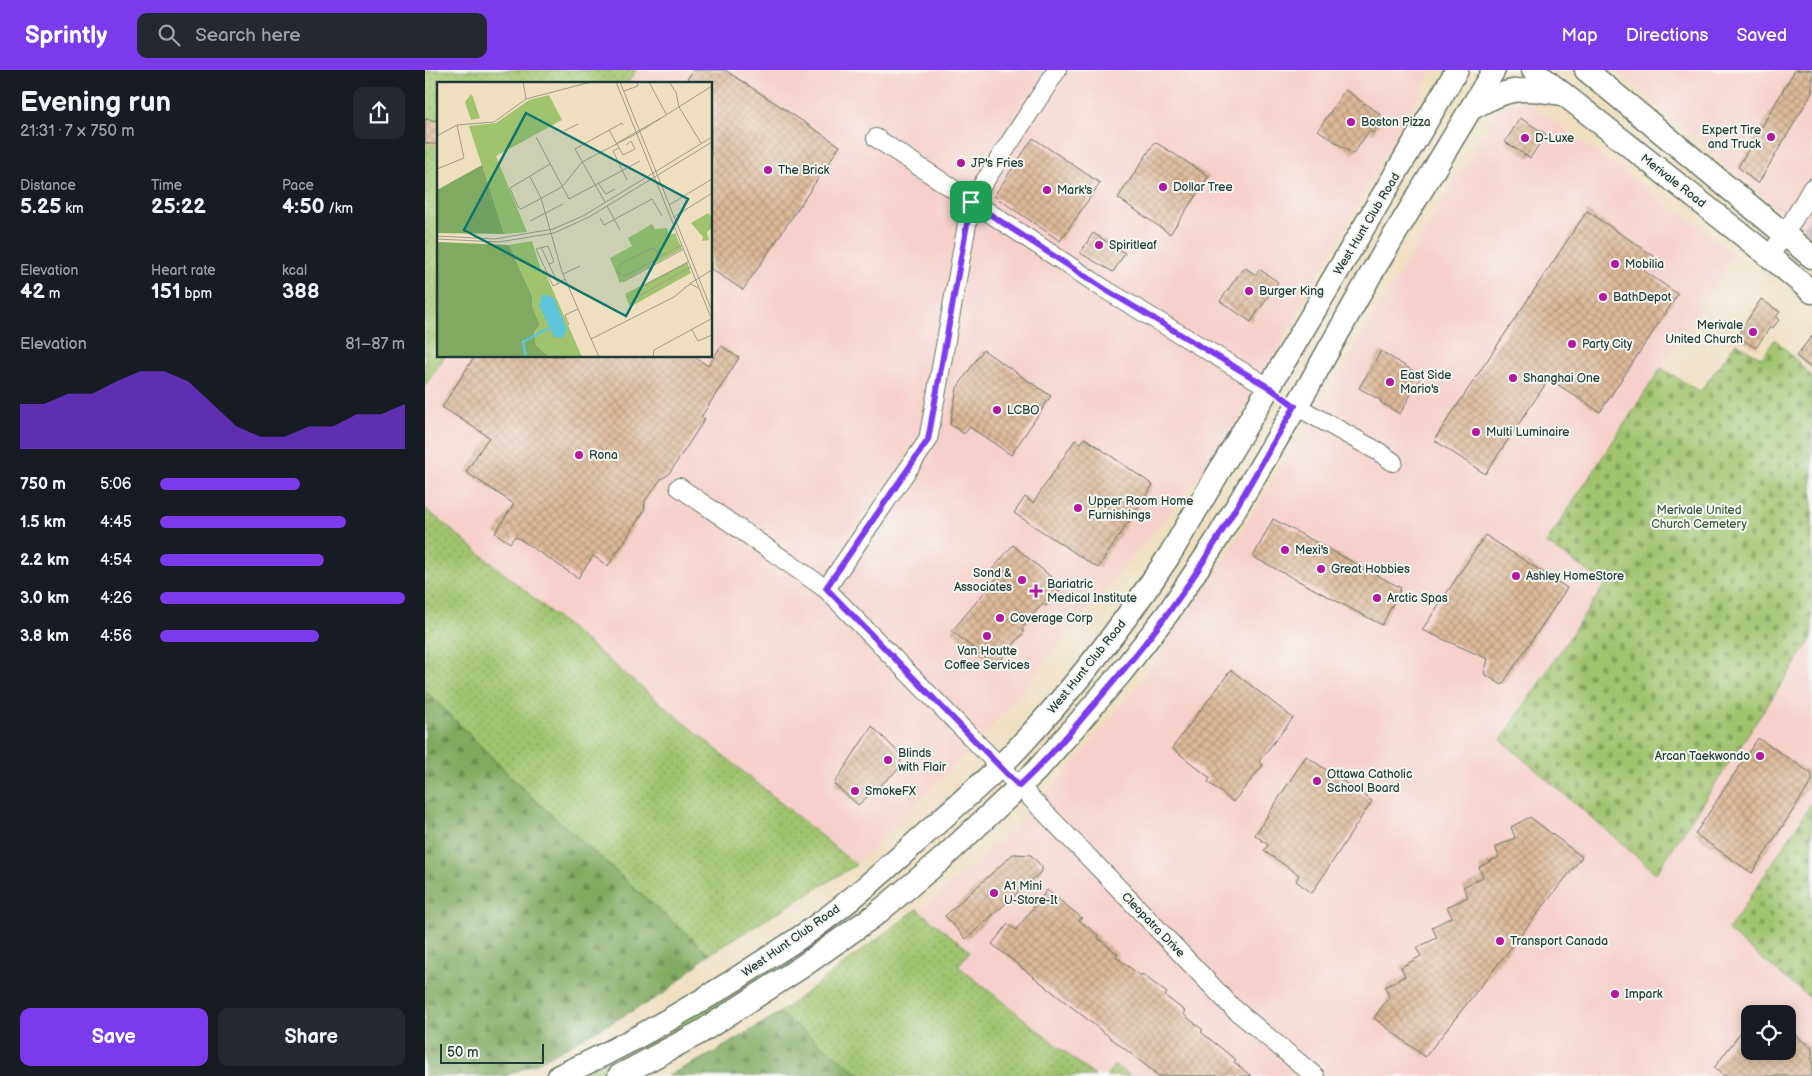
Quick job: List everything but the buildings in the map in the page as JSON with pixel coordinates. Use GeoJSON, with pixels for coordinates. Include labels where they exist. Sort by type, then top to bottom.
{"type":"FeatureCollection","features":[{"type":"Feature","properties":{"kind":"main road"},"geometry":{"type":"LineString","coordinates":[[1439,102],[1447,70]]}},
{"type":"Feature","properties":{"kind":"main road","name":"West Hunt Club Road"},"geometry":{"type":"LineString","coordinates":[[559,1076],[589,1063],[664,1023],[817,926],[886,869],[999,766],[1055,707],[1110,641],[1169,556],[1457,70]]}},
{"type":"Feature","properties":{"kind":"main road","name":"West Hunt Club Road"},"geometry":{"type":"LineString","coordinates":[[619,1076],[701,1032],[803,966],[875,914],[941,860],[1036,771],[1086,714],[1168,613],[1216,541],[1468,111],[1494,70]]}},
{"type":"Feature","properties":{"kind":"main road","name":"Merivale Road"},"geometry":{"type":"LineString","coordinates":[[1533,70],[1812,292]]}},
{"type":"Feature","properties":{"kind":"main road"},"geometry":{"type":"LineString","coordinates":[[1586,70],[1812,257]]}},
{"type":"Feature","properties":{"kind":"main road"},"geometry":{"type":"LineString","coordinates":[[1468,111],[1507,91],[1525,89],[1563,94]]}},
{"type":"Feature","properties":{"kind":"main road"},"geometry":{"type":"LineString","coordinates":[[1270,388],[1295,406]]}},
{"type":"Feature","properties":{"kind":"street"},"geometry":{"type":"LineString","coordinates":[[826,588],[928,440],[971,202],[1057,70]]}},
{"type":"Feature","properties":{"kind":"street"},"geometry":{"type":"LineString","coordinates":[[877,138],[1106,290],[1270,388]]}},
{"type":"Feature","properties":{"kind":"street"},"geometry":{"type":"LineString","coordinates":[[1769,256],[1785,234],[1812,188]]}},
{"type":"Feature","properties":{"kind":"street"},"geometry":{"type":"LineString","coordinates":[[1295,406],[1379,452],[1393,462]]}},
{"type":"Feature","properties":{"kind":"street","name":"Cleopatra Drive"},"geometry":{"type":"LineString","coordinates":[[679,487],[826,588],[1233,1008],[1315,1076]]}},
{"type":"Feature","properties":{"kind":"shaded area"},"geometry":{"type":"Polygon","coordinates":[[[637,70],[1433,70],[1222,449],[981,739],[856,865],[425,508],[425,389],[445,358],[713,358],[713,82],[628,82],[637,70]]]}},
{"type":"Feature","properties":{"kind":"shaded area"},"geometry":{"type":"Polygon","coordinates":[[[1616,70],[1812,70],[1812,213],[1802,230],[1616,70]]]}},
{"type":"Feature","properties":{"kind":"shaded area"},"geometry":{"type":"Polygon","coordinates":[[[1526,101],[1735,254],[1546,542],[1606,583],[1501,740],[1656,873],[1812,638],[1812,803],[1728,930],[1809,996],[1812,991],[1812,1076],[1130,1076],[1115,1065],[1106,1076],[1095,1076],[958,966],[969,952],[921,910],[999,842],[1069,769],[1140,683],[1218,568],[1289,457],[1501,106],[1526,101]]]}},
{"type":"Feature","properties":{"kind":"shaded area"},"geometry":{"type":"Polygon","coordinates":[[[1812,213],[1812,239],[1802,230],[1812,213]]]}},
{"type":"Feature","properties":{"kind":"green space"},"geometry":{"type":"Polygon","coordinates":[[[425,70],[636,70],[628,82],[437,82],[437,358],[444,358],[425,386],[425,70]]]}},
{"type":"Feature","properties":{"kind":"green space","name":"Merivale United Church Cemetery"},"geometry":{"type":"Polygon","coordinates":[[[1775,339],[1812,376],[1812,638],[1656,873],[1501,740],[1606,583],[1546,543],[1661,368],[1700,392],[1736,343],[1762,358],[1775,339]]]}},
{"type":"Feature","properties":{"kind":"green space"},"geometry":{"type":"Polygon","coordinates":[[[425,508],[856,865],[709,954],[523,789],[425,690],[425,508]]]}},
{"type":"Feature","properties":{"kind":"green space"},"geometry":{"type":"Polygon","coordinates":[[[425,690],[523,790],[709,954],[665,993],[541,1061],[505,1076],[425,1076],[425,690]]]}},
{"type":"Feature","properties":{"kind":"green space"},"geometry":{"type":"Polygon","coordinates":[[[1812,803],[1812,991],[1809,997],[1728,931],[1812,803]]]}},
{"type":"Feature","properties":{"kind":"green space"},"geometry":{"type":"Polygon","coordinates":[[[917,909],[970,951],[958,966],[1095,1076],[862,1076],[779,1013],[917,909]]]}},
{"type":"Feature","properties":{"kind":"green space"},"geometry":{"type":"Polygon","coordinates":[[[842,920],[798,959],[660,1044],[599,1076],[578,1076],[842,920]]]}},
{"type":"Feature","properties":{"kind":"green space"},"geometry":{"type":"Polygon","coordinates":[[[779,1013],[862,1076],[667,1076],[713,1053],[779,1013]]]}},
{"type":"Feature","properties":{"kind":"green space"},"geometry":{"type":"Polygon","coordinates":[[[1115,1065],[1130,1076],[1106,1076],[1115,1065]]]}},
{"type":"Feature","properties":{"kind":"place","name":"Boston Pizza"},"geometry":{"type":"Point","coordinates":[1351,122]}},
{"type":"Feature","properties":{"kind":"place","name":"Expert Tire and Truck"},"geometry":{"type":"Point","coordinates":[1771,137]}},
{"type":"Feature","properties":{"kind":"place","name":"D-Luxe"},"geometry":{"type":"Point","coordinates":[1525,138]}},
{"type":"Feature","properties":{"kind":"place","name":"JP's Fries"},"geometry":{"type":"Point","coordinates":[961,163]}},
{"type":"Feature","properties":{"kind":"place","name":"The Brick"},"geometry":{"type":"Point","coordinates":[768,170]}},
{"type":"Feature","properties":{"kind":"place","name":"Dollar Tree"},"geometry":{"type":"Point","coordinates":[1163,187]}},
{"type":"Feature","properties":{"kind":"place","name":"Mark's"},"geometry":{"type":"Point","coordinates":[1047,190]}},
{"type":"Feature","properties":{"kind":"place","name":"Spiritleaf"},"geometry":{"type":"Point","coordinates":[1099,245]}},
{"type":"Feature","properties":{"kind":"place","name":"Mobilia"},"geometry":{"type":"Point","coordinates":[1615,264]}},
{"type":"Feature","properties":{"kind":"place","name":"Burger King"},"geometry":{"type":"Point","coordinates":[1249,291]}},
{"type":"Feature","properties":{"kind":"place","name":"BathDepot"},"geometry":{"type":"Point","coordinates":[1603,297]}},
{"type":"Feature","properties":{"kind":"place","name":"Merivale United Church"},"geometry":{"type":"Point","coordinates":[1753,332]}},
{"type":"Feature","properties":{"kind":"place","name":"Party City"},"geometry":{"type":"Point","coordinates":[1572,344]}},
{"type":"Feature","properties":{"kind":"place","name":"Shanghai One"},"geometry":{"type":"Point","coordinates":[1513,378]}},
{"type":"Feature","properties":{"kind":"place","name":"East Side Mario's"},"geometry":{"type":"Point","coordinates":[1390,382]}},
{"type":"Feature","properties":{"kind":"place","name":"LCBO"},"geometry":{"type":"Point","coordinates":[997,410]}},
{"type":"Feature","properties":{"kind":"place","name":"Multi Luminaire"},"geometry":{"type":"Point","coordinates":[1476,432]}},
{"type":"Feature","properties":{"kind":"place","name":"Rona"},"geometry":{"type":"Point","coordinates":[579,455]}},
{"type":"Feature","properties":{"kind":"place","name":"Upper Room Home Furnishings"},"geometry":{"type":"Point","coordinates":[1078,508]}},
{"type":"Feature","properties":{"kind":"place","name":"Mexi's"},"geometry":{"type":"Point","coordinates":[1285,550]}},
{"type":"Feature","properties":{"kind":"place","name":"Great Hobbies"},"geometry":{"type":"Point","coordinates":[1321,569]}},
{"type":"Feature","properties":{"kind":"place","name":"Ashley HomeStore"},"geometry":{"type":"Point","coordinates":[1516,576]}},
{"type":"Feature","properties":{"kind":"place","name":"Sond & Associates"},"geometry":{"type":"Point","coordinates":[1022,580]}},
{"type":"Feature","properties":{"kind":"place","name":"Bariatric Medical Institute"},"geometry":{"type":"Point","coordinates":[1036,591]}},
{"type":"Feature","properties":{"kind":"place","name":"Arctic Spas"},"geometry":{"type":"Point","coordinates":[1377,598]}},
{"type":"Feature","properties":{"kind":"place","name":"Coverage Corp"},"geometry":{"type":"Point","coordinates":[1000,618]}},
{"type":"Feature","properties":{"kind":"place","name":"Van Houtte Coffee Services"},"geometry":{"type":"Point","coordinates":[987,636]}},
{"type":"Feature","properties":{"kind":"place","name":"Arcan Taekwondo"},"geometry":{"type":"Point","coordinates":[1760,756]}},
{"type":"Feature","properties":{"kind":"place","name":"Blinds with Flair"},"geometry":{"type":"Point","coordinates":[888,760]}},
{"type":"Feature","properties":{"kind":"place","name":"Ottawa Catholic School Board"},"geometry":{"type":"Point","coordinates":[1317,781]}},
{"type":"Feature","properties":{"kind":"place","name":"SmokeFX"},"geometry":{"type":"Point","coordinates":[855,791]}},
{"type":"Feature","properties":{"kind":"place","name":"A1 Mini U-Store-It"},"geometry":{"type":"Point","coordinates":[994,893]}},
{"type":"Feature","properties":{"kind":"place","name":"Transport Canada"},"geometry":{"type":"Point","coordinates":[1500,941]}},
{"type":"Feature","properties":{"kind":"place","name":"Impark"},"geometry":{"type":"Point","coordinates":[1615,994]}},
{"type":"Feature","properties":{"kind":"route"},"geometry":{"type":"LineString","coordinates":[[971,202],[1106,290],[1270,388],[1295,406],[1216,541],[1168,613],[1080,721],[1036,771],[1019,786],[826,588],[928,440],[971,202]]}}]}
